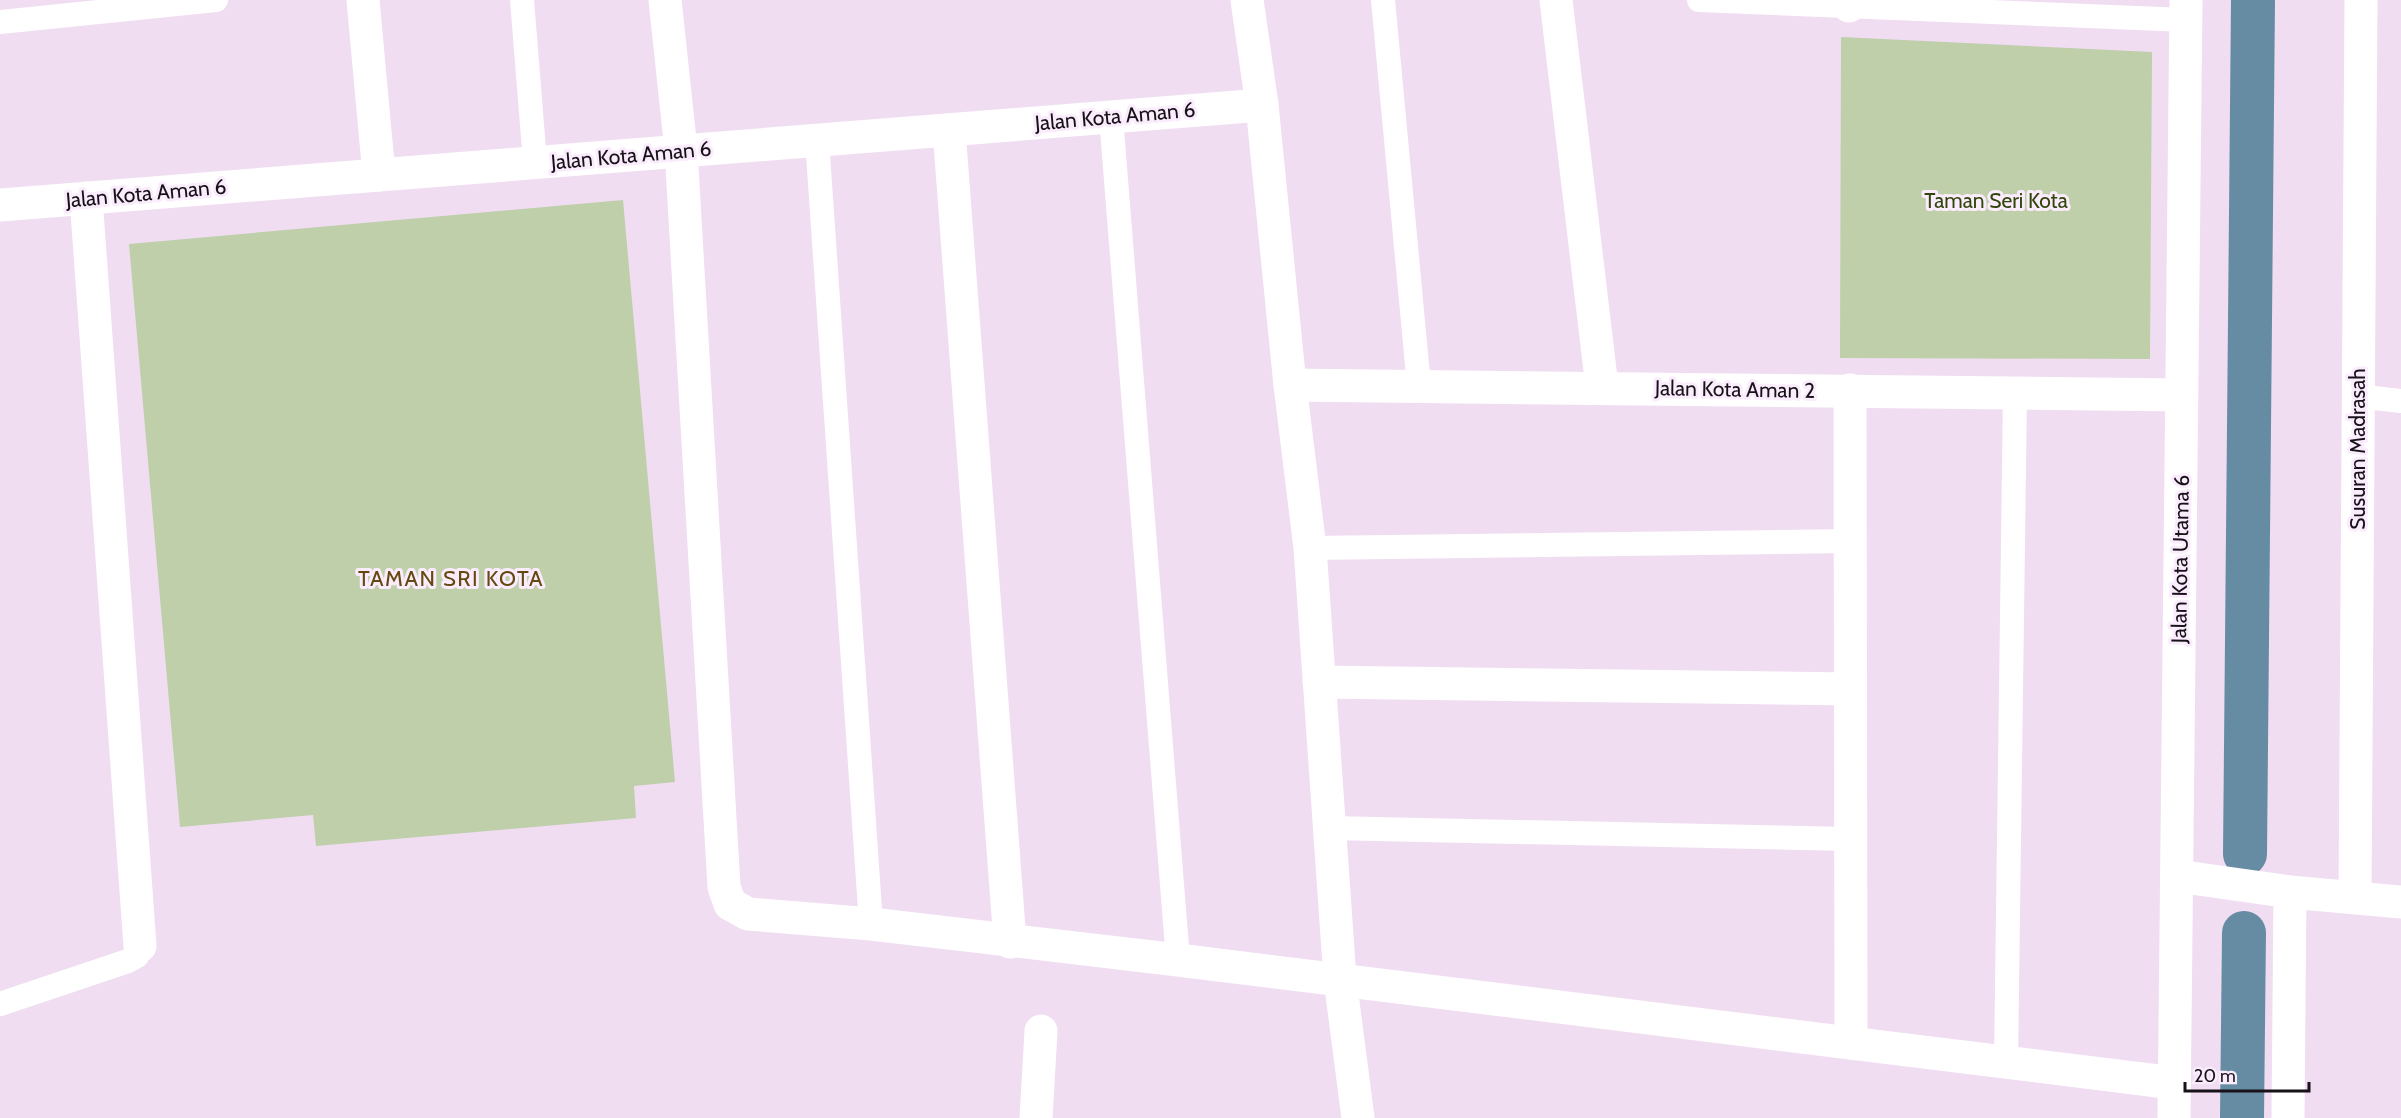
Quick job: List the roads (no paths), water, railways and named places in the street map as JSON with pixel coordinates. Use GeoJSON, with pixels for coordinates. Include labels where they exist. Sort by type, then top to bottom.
{"type":"FeatureCollection","features":[{"type":"Feature","properties":{"kind":"street"},"geometry":{"type":"LineString","coordinates":[[363,0],[379,175]]}},
{"type":"Feature","properties":{"kind":"street"},"geometry":{"type":"LineString","coordinates":[[665,0],[681,150],[724,887],[730,904],[748,914],[870,924],[1340,979],[2174,1083]]}},
{"type":"Feature","properties":{"kind":"street"},"geometry":{"type":"LineString","coordinates":[[1248,0],[1262,105],[1290,385],[1310,548],[1340,979],[1358,1118]]}},
{"type":"Feature","properties":{"kind":"street"},"geometry":{"type":"LineString","coordinates":[[1556,0],[1602,387]]}},
{"type":"Feature","properties":{"kind":"street","name":"Susuran Madrasah"},"geometry":{"type":"LineString","coordinates":[[2355,897],[2361,0]]}},
{"type":"Feature","properties":{"kind":"street","name":"Jalan Kota Utama 6"},"geometry":{"type":"LineString","coordinates":[[2174,1118],[2186,10]]}},
{"type":"Feature","properties":{"kind":"street","name":"Jalan Kota Aman 6"},"geometry":{"type":"LineString","coordinates":[[0,205],[1262,105]]}},
{"type":"Feature","properties":{"kind":"street"},"geometry":{"type":"LineString","coordinates":[[949,130],[1010,942]]}},
{"type":"Feature","properties":{"kind":"street"},"geometry":{"type":"LineString","coordinates":[[86,198],[140,946]]}},
{"type":"Feature","properties":{"kind":"street","name":"Jalan Kota Aman 2"},"geometry":{"type":"LineString","coordinates":[[1290,385],[2181,395]]}},
{"type":"Feature","properties":{"kind":"street"},"geometry":{"type":"LineString","coordinates":[[1850,390],[1851,1043]]}},
{"type":"Feature","properties":{"kind":"street"},"geometry":{"type":"LineString","coordinates":[[1319,682],[1850,689]]}},
{"type":"Feature","properties":{"kind":"street"},"geometry":{"type":"LineString","coordinates":[[2177,876],[2290,892],[2401,902]]}},
{"type":"Feature","properties":{"kind":"street"},"geometry":{"type":"LineString","coordinates":[[2288,1118],[2290,892]]}},
{"type":"Feature","properties":{"kind":"street"},"geometry":{"type":"LineString","coordinates":[[1036,1118],[1041,1031]]}},
{"type":"Feature","properties":{"kind":"lane"},"geometry":{"type":"LineString","coordinates":[[0,22],[216,0]]}},
{"type":"Feature","properties":{"kind":"lane"},"geometry":{"type":"LineString","coordinates":[[522,0],[535,162]]}},
{"type":"Feature","properties":{"kind":"lane"},"geometry":{"type":"LineString","coordinates":[[1383,0],[1419,386]]}},
{"type":"Feature","properties":{"kind":"lane"},"geometry":{"type":"LineString","coordinates":[[1702,0],[2186,10]]}},
{"type":"Feature","properties":{"kind":"lane"},"geometry":{"type":"LineString","coordinates":[[1111,117],[1178,960]]}},
{"type":"Feature","properties":{"kind":"lane"},"geometry":{"type":"LineString","coordinates":[[817,140],[870,924]]}},
{"type":"Feature","properties":{"kind":"lane"},"geometry":{"type":"LineString","coordinates":[[2006,1063],[2015,393]]}},
{"type":"Feature","properties":{"kind":"lane"},"geometry":{"type":"LineString","coordinates":[[2357,396],[2401,400]]}},
{"type":"Feature","properties":{"kind":"lane"},"geometry":{"type":"LineString","coordinates":[[1310,548],[1850,541]]}},
{"type":"Feature","properties":{"kind":"lane"},"geometry":{"type":"LineString","coordinates":[[1329,828],[1850,839]]}},
{"type":"Feature","properties":{"kind":"lane"},"geometry":{"type":"LineString","coordinates":[[0,1004],[128,961],[137,956],[140,946]]}},
{"type":"Feature","properties":{"kind":"waterway"},"geometry":{"type":"LineString","coordinates":[[2245,854],[2253,0]]}},
{"type":"Feature","properties":{"kind":"waterway"},"geometry":{"type":"LineString","coordinates":[[2242,1118],[2244,933]]}},
{"type":"Feature","properties":{"kind":"district","name":"TAMAN SRI KOTA"},"geometry":{"type":"Point","coordinates":[451,578]}},
{"type":"Feature","properties":{"kind":"park label","name":"Taman Seri Kota"},"geometry":{"type":"Point","coordinates":[1996,200]}}]}
